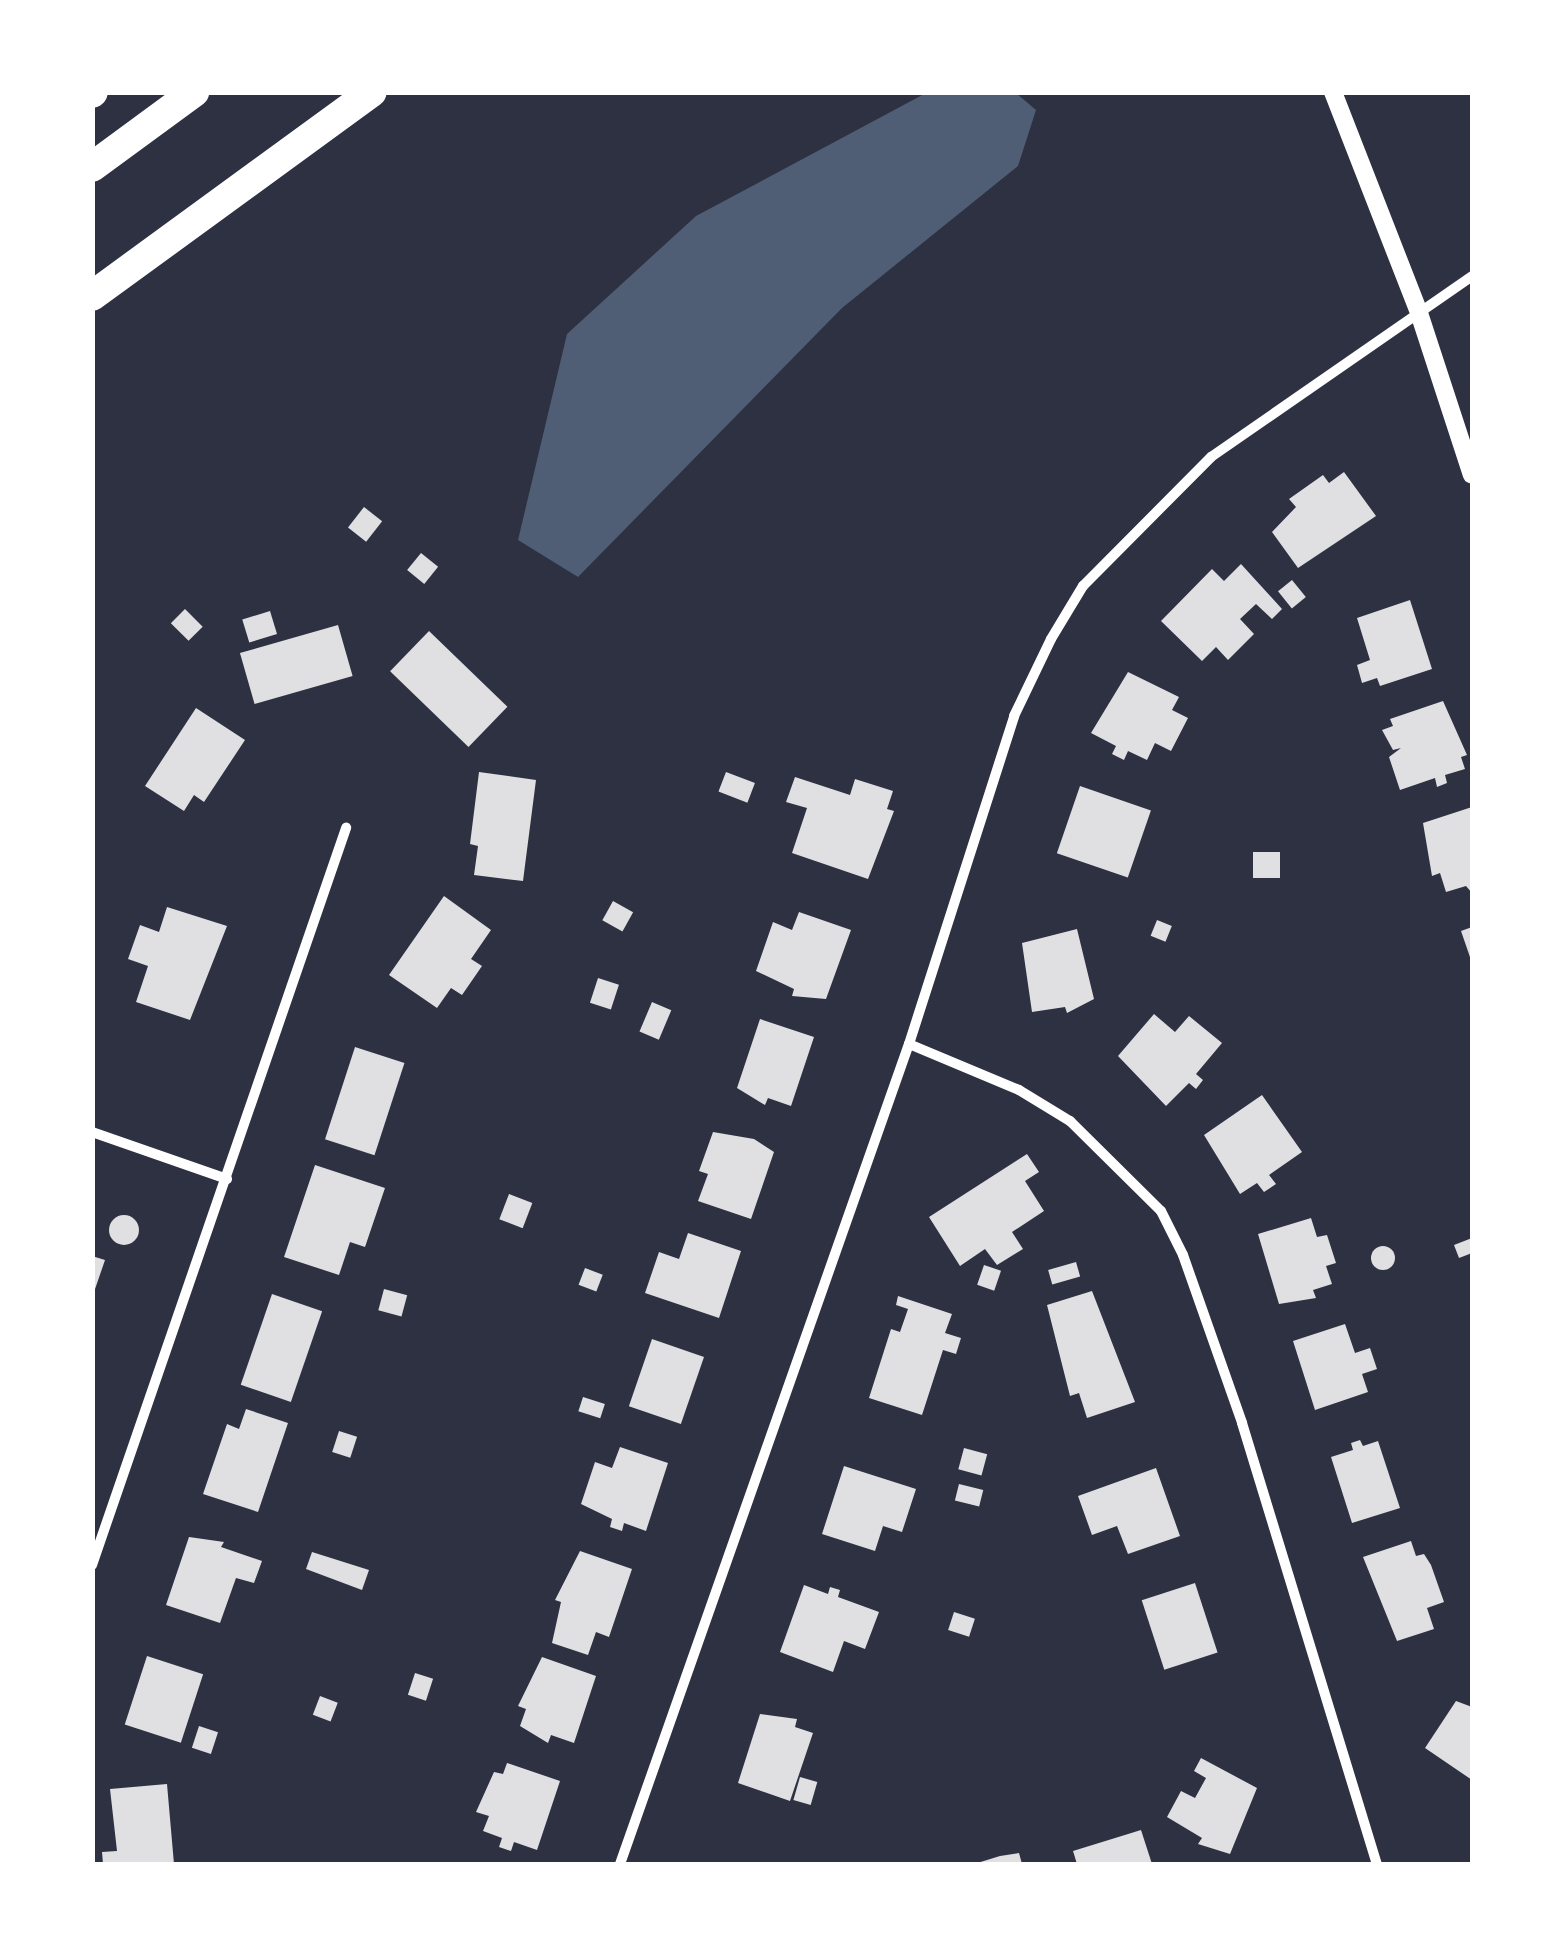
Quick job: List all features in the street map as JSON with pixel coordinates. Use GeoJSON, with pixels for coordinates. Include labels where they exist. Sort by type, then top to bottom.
{"type":"FeatureCollection","features":[{"type":"Feature","properties":{"kind":"highway"},"geometry":{"type":"LineString","coordinates":[[92,168],[194,92]]}},
{"type":"Feature","properties":{"kind":"highway"},"geometry":{"type":"LineString","coordinates":[[92,296],[372,92]]}},
{"type":"Feature","properties":{"kind":"street"},"geometry":{"type":"LineString","coordinates":[[1333,92],[1419,312],[1472,474]]}},
{"type":"Feature","properties":{"kind":"street"},"geometry":{"type":"LineString","coordinates":[[620,1864],[909,1044],[1014,716],[1083,586],[1211,457],[1472,276]]}},
{"type":"Feature","properties":{"kind":"street"},"geometry":{"type":"LineString","coordinates":[[92,1565],[346,828]]}},
{"type":"Feature","properties":{"kind":"street"},"geometry":{"type":"LineString","coordinates":[[909,1044],[1018,1090],[1070,1121],[1106,1150],[1160,1211],[1183,1256],[1242,1423],[1377,1864]]}},
{"type":"Feature","properties":{"kind":"street"},"geometry":{"type":"LineString","coordinates":[[92,1132],[227,1180]]}},
{"type":"Feature","properties":{"kind":"water"},"geometry":{"type":"Polygon","coordinates":[[[926,93],[1016,93],[1036,110],[1018,166],[842,308],[578,577],[518,540],[567,334],[696,216],[926,93]]]}},
{"type":"Feature","properties":{"kind":"building"},"geometry":{"type":"Polygon","coordinates":[[[1344,472],[1376,516],[1298,568],[1272,532],[1296,507],[1289,499],[1323,475],[1329,483],[1344,472]]]}},
{"type":"Feature","properties":{"kind":"building"},"geometry":{"type":"Polygon","coordinates":[[[364,507],[382,521],[366,542],[348,527],[364,507]]]}},
{"type":"Feature","properties":{"kind":"building"},"geometry":{"type":"Polygon","coordinates":[[[421,553],[438,567],[424,584],[407,570],[421,553]]]}},
{"type":"Feature","properties":{"kind":"building"},"geometry":{"type":"Polygon","coordinates":[[[1241,564],[1282,609],[1272,619],[1256,604],[1240,619],[1254,634],[1228,660],[1216,647],[1202,661],[1161,621],[1212,569],[1224,581],[1241,564]]]}},
{"type":"Feature","properties":{"kind":"building"},"geometry":{"type":"Polygon","coordinates":[[[1292,580],[1306,597],[1292,608],[1278,591],[1292,580]]]}},
{"type":"Feature","properties":{"kind":"building"},"geometry":{"type":"Polygon","coordinates":[[[1410,600],[1432,669],[1380,686],[1377,678],[1362,683],[1357,665],[1370,660],[1357,618],[1410,600]]]}},
{"type":"Feature","properties":{"kind":"building"},"geometry":{"type":"Polygon","coordinates":[[[185,609],[203,627],[189,641],[171,623],[185,609]]]}},
{"type":"Feature","properties":{"kind":"building"},"geometry":{"type":"Polygon","coordinates":[[[270,611],[277,634],[249,642],[242,619],[270,611]]]}},
{"type":"Feature","properties":{"kind":"building"},"geometry":{"type":"Polygon","coordinates":[[[338,625],[353,676],[255,704],[240,653],[338,625]]]}},
{"type":"Feature","properties":{"kind":"building"},"geometry":{"type":"Polygon","coordinates":[[[429,631],[507,707],[469,747],[390,671],[429,631]]]}},
{"type":"Feature","properties":{"kind":"building"},"geometry":{"type":"Polygon","coordinates":[[[1128,672],[1179,697],[1172,710],[1188,718],[1171,751],[1155,743],[1147,760],[1128,751],[1124,760],[1112,754],[1116,746],[1091,733],[1128,672]]]}},
{"type":"Feature","properties":{"kind":"building"},"geometry":{"type":"Polygon","coordinates":[[[1443,701],[1467,755],[1461,757],[1465,769],[1445,775],[1447,783],[1437,787],[1435,778],[1400,790],[1389,757],[1401,748],[1393,750],[1382,730],[1393,726],[1390,719],[1443,701]]]}},
{"type":"Feature","properties":{"kind":"building"},"geometry":{"type":"Polygon","coordinates":[[[196,708],[245,740],[204,802],[194,795],[184,811],[145,786],[196,708]]]}},
{"type":"Feature","properties":{"kind":"building"},"geometry":{"type":"Polygon","coordinates":[[[479,772],[536,780],[523,881],[474,875],[478,846],[470,844],[479,772]]]}},
{"type":"Feature","properties":{"kind":"building"},"geometry":{"type":"Polygon","coordinates":[[[726,772],[755,783],[747,803],[718,792],[726,772]]]}},
{"type":"Feature","properties":{"kind":"building"},"geometry":{"type":"Polygon","coordinates":[[[795,777],[850,795],[855,779],[893,791],[887,809],[894,811],[868,879],[792,853],[807,808],[786,802],[795,777]]]}},
{"type":"Feature","properties":{"kind":"building"},"geometry":{"type":"Polygon","coordinates":[[[1080,786],[1151,810],[1128,878],[1057,853],[1080,786]]]}},
{"type":"Feature","properties":{"kind":"building"},"geometry":{"type":"Polygon","coordinates":[[[1472,807],[1472,893],[1466,886],[1446,892],[1440,873],[1432,876],[1423,823],[1472,807]]]}},
{"type":"Feature","properties":{"kind":"building"},"geometry":{"type":"Polygon","coordinates":[[[1253,852],[1280,852],[1280,878],[1253,878],[1253,852]]]}},
{"type":"Feature","properties":{"kind":"building"},"geometry":{"type":"Polygon","coordinates":[[[444,896],[491,930],[471,959],[482,966],[462,995],[451,988],[437,1008],[389,975],[444,896]]]}},
{"type":"Feature","properties":{"kind":"building"},"geometry":{"type":"Polygon","coordinates":[[[613,901],[633,912],[622,931],[602,920],[613,901]]]}},
{"type":"Feature","properties":{"kind":"building"},"geometry":{"type":"Polygon","coordinates":[[[167,907],[227,926],[190,1020],[136,1002],[148,966],[128,959],[140,925],[159,932],[167,907]]]}},
{"type":"Feature","properties":{"kind":"building"},"geometry":{"type":"Polygon","coordinates":[[[799,912],[851,930],[826,999],[792,996],[794,989],[756,971],[773,922],[792,930],[799,912]]]}},
{"type":"Feature","properties":{"kind":"building"},"geometry":{"type":"Polygon","coordinates":[[[1157,920],[1172,926],[1165,942],[1151,936],[1157,920]]]}},
{"type":"Feature","properties":{"kind":"building"},"geometry":{"type":"Polygon","coordinates":[[[1472,927],[1472,963],[1461,931],[1472,927]]]}},
{"type":"Feature","properties":{"kind":"building"},"geometry":{"type":"Polygon","coordinates":[[[1077,929],[1094,999],[1067,1013],[1065,1007],[1032,1012],[1022,943],[1077,929]]]}},
{"type":"Feature","properties":{"kind":"building"},"geometry":{"type":"Polygon","coordinates":[[[598,978],[619,985],[611,1010],[590,1003],[598,978]]]}},
{"type":"Feature","properties":{"kind":"building"},"geometry":{"type":"Polygon","coordinates":[[[652,1002],[671,1010],[659,1040],[639,1031],[652,1002]]]}},
{"type":"Feature","properties":{"kind":"building"},"geometry":{"type":"Polygon","coordinates":[[[1154,1014],[1175,1032],[1189,1016],[1222,1043],[1196,1074],[1203,1080],[1196,1089],[1189,1083],[1166,1106],[1118,1056],[1154,1014]]]}},
{"type":"Feature","properties":{"kind":"building"},"geometry":{"type":"Polygon","coordinates":[[[760,1019],[814,1037],[791,1106],[768,1098],[765,1105],[737,1088],[760,1019]]]}},
{"type":"Feature","properties":{"kind":"building"},"geometry":{"type":"Polygon","coordinates":[[[355,1047],[404,1063],[374,1155],[325,1139],[355,1047]]]}},
{"type":"Feature","properties":{"kind":"building"},"geometry":{"type":"Polygon","coordinates":[[[1262,1095],[1302,1152],[1269,1175],[1276,1184],[1264,1192],[1257,1183],[1240,1194],[1204,1135],[1262,1095]]]}},
{"type":"Feature","properties":{"kind":"building"},"geometry":{"type":"Polygon","coordinates":[[[713,1132],[754,1139],[774,1152],[751,1219],[698,1201],[708,1174],[699,1171],[713,1132]]]}},
{"type":"Feature","properties":{"kind":"building"},"geometry":{"type":"Polygon","coordinates":[[[1027,1154],[1039,1172],[1025,1181],[1044,1211],[1012,1232],[1023,1249],[997,1265],[985,1249],[960,1266],[929,1217],[1027,1154]]]}},
{"type":"Feature","properties":{"kind":"building"},"geometry":{"type":"Polygon","coordinates":[[[315,1165],[385,1188],[365,1247],[350,1242],[339,1275],[284,1257],[315,1165]]]}},
{"type":"Feature","properties":{"kind":"building"},"geometry":{"type":"Polygon","coordinates":[[[509,1194],[532,1203],[523,1228],[499,1219],[509,1194]]]}},
{"type":"Feature","properties":{"kind":"building"},"geometry":{"type":"Polygon","coordinates":[[[124,1215],[134,1220],[139,1230],[134,1240],[124,1245],[114,1240],[109,1230],[114,1220],[124,1215]]]}},
{"type":"Feature","properties":{"kind":"building"},"geometry":{"type":"Polygon","coordinates":[[[1311,1218],[1317,1237],[1327,1235],[1336,1263],[1326,1266],[1332,1284],[1313,1290],[1316,1298],[1279,1304],[1258,1234],[1311,1218]]]}},
{"type":"Feature","properties":{"kind":"building"},"geometry":{"type":"Polygon","coordinates":[[[688,1233],[741,1251],[719,1318],[645,1293],[659,1252],[679,1259],[688,1233]]]}},
{"type":"Feature","properties":{"kind":"building"},"geometry":{"type":"Polygon","coordinates":[[[1472,1238],[1472,1253],[1459,1258],[1454,1245],[1472,1238]]]}},
{"type":"Feature","properties":{"kind":"building"},"geometry":{"type":"Polygon","coordinates":[[[1383,1246],[1395,1258],[1383,1270],[1371,1258],[1383,1246]]]}},
{"type":"Feature","properties":{"kind":"building"},"geometry":{"type":"Polygon","coordinates":[[[92,1256],[105,1260],[93,1295],[92,1295],[92,1256]]]}},
{"type":"Feature","properties":{"kind":"building"},"geometry":{"type":"Polygon","coordinates":[[[1076,1262],[1080,1276],[1052,1284],[1048,1270],[1076,1262]]]}},
{"type":"Feature","properties":{"kind":"building"},"geometry":{"type":"Polygon","coordinates":[[[984,1265],[1001,1271],[994,1291],[977,1285],[984,1265]]]}},
{"type":"Feature","properties":{"kind":"building"},"geometry":{"type":"Polygon","coordinates":[[[585,1268],[603,1275],[596,1292],[579,1285],[585,1268]]]}},
{"type":"Feature","properties":{"kind":"building"},"geometry":{"type":"Polygon","coordinates":[[[384,1289],[407,1295],[401,1316],[378,1310],[384,1289]]]}},
{"type":"Feature","properties":{"kind":"building"},"geometry":{"type":"Polygon","coordinates":[[[1092,1291],[1135,1402],[1087,1418],[1079,1393],[1070,1396],[1047,1305],[1092,1291]]]}},
{"type":"Feature","properties":{"kind":"building"},"geometry":{"type":"Polygon","coordinates":[[[272,1294],[322,1311],[291,1402],[241,1385],[272,1294]]]}},
{"type":"Feature","properties":{"kind":"building"},"geometry":{"type":"Polygon","coordinates":[[[898,1296],[952,1314],[945,1333],[961,1338],[956,1354],[943,1350],[922,1415],[869,1398],[891,1329],[900,1332],[908,1309],[896,1305],[898,1296]]]}},
{"type":"Feature","properties":{"kind":"building"},"geometry":{"type":"Polygon","coordinates":[[[1345,1324],[1355,1353],[1370,1348],[1377,1369],[1362,1374],[1368,1392],[1315,1410],[1293,1341],[1345,1324]]]}},
{"type":"Feature","properties":{"kind":"building"},"geometry":{"type":"Polygon","coordinates":[[[652,1339],[704,1357],[681,1424],[629,1406],[652,1339]]]}},
{"type":"Feature","properties":{"kind":"building"},"geometry":{"type":"Polygon","coordinates":[[[583,1397],[605,1404],[600,1418],[578,1411],[583,1397]]]}},
{"type":"Feature","properties":{"kind":"building"},"geometry":{"type":"Polygon","coordinates":[[[246,1409],[288,1423],[258,1512],[203,1494],[227,1424],[239,1429],[246,1409]]]}},
{"type":"Feature","properties":{"kind":"building"},"geometry":{"type":"Polygon","coordinates":[[[339,1431],[357,1437],[350,1458],[332,1452],[339,1431]]]}},
{"type":"Feature","properties":{"kind":"building"},"geometry":{"type":"Polygon","coordinates":[[[1360,1440],[1363,1446],[1378,1441],[1400,1508],[1352,1523],[1331,1457],[1353,1450],[1351,1443],[1360,1440]]]}},
{"type":"Feature","properties":{"kind":"building"},"geometry":{"type":"Polygon","coordinates":[[[620,1447],[668,1463],[646,1531],[624,1523],[622,1531],[610,1527],[612,1519],[581,1504],[595,1462],[612,1468],[620,1447]]]}},
{"type":"Feature","properties":{"kind":"building"},"geometry":{"type":"Polygon","coordinates":[[[964,1448],[987,1454],[981,1475],[958,1469],[964,1448]]]}},
{"type":"Feature","properties":{"kind":"building"},"geometry":{"type":"Polygon","coordinates":[[[844,1466],[916,1489],[902,1532],[883,1526],[875,1551],[822,1534],[844,1466]]]}},
{"type":"Feature","properties":{"kind":"building"},"geometry":{"type":"Polygon","coordinates":[[[1156,1468],[1180,1536],[1128,1554],[1117,1526],[1092,1535],[1078,1496],[1156,1468]]]}},
{"type":"Feature","properties":{"kind":"building"},"geometry":{"type":"Polygon","coordinates":[[[959,1484],[983,1490],[979,1507],[955,1500],[959,1484]]]}},
{"type":"Feature","properties":{"kind":"building"},"geometry":{"type":"Polygon","coordinates":[[[189,1537],[224,1542],[221,1547],[262,1561],[254,1583],[236,1578],[220,1623],[166,1605],[189,1537]]]}},
{"type":"Feature","properties":{"kind":"building"},"geometry":{"type":"Polygon","coordinates":[[[1411,1541],[1416,1556],[1424,1554],[1431,1565],[1444,1602],[1427,1608],[1434,1629],[1397,1641],[1363,1557],[1411,1541]]]}},
{"type":"Feature","properties":{"kind":"building"},"geometry":{"type":"Polygon","coordinates":[[[580,1551],[632,1569],[609,1637],[596,1632],[588,1655],[552,1643],[561,1602],[555,1600],[580,1551]]]}},
{"type":"Feature","properties":{"kind":"building"},"geometry":{"type":"Polygon","coordinates":[[[312,1552],[369,1570],[362,1590],[306,1569],[312,1552]]]}},
{"type":"Feature","properties":{"kind":"building"},"geometry":{"type":"Polygon","coordinates":[[[1195,1583],[1218,1652],[1164,1670],[1142,1600],[1195,1583]]]}},
{"type":"Feature","properties":{"kind":"building"},"geometry":{"type":"Polygon","coordinates":[[[804,1585],[828,1594],[830,1587],[840,1590],[838,1597],[879,1612],[865,1649],[844,1641],[833,1672],[780,1652],[804,1585]]]}},
{"type":"Feature","properties":{"kind":"building"},"geometry":{"type":"Polygon","coordinates":[[[954,1612],[975,1619],[969,1637],[948,1630],[954,1612]]]}},
{"type":"Feature","properties":{"kind":"building"},"geometry":{"type":"Polygon","coordinates":[[[147,1656],[203,1674],[181,1743],[125,1724],[147,1656]]]}},
{"type":"Feature","properties":{"kind":"building"},"geometry":{"type":"Polygon","coordinates":[[[542,1657],[596,1676],[574,1743],[551,1735],[548,1743],[520,1726],[526,1709],[518,1706],[542,1657]]]}},
{"type":"Feature","properties":{"kind":"building"},"geometry":{"type":"Polygon","coordinates":[[[415,1673],[433,1679],[426,1701],[408,1695],[415,1673]]]}},
{"type":"Feature","properties":{"kind":"building"},"geometry":{"type":"Polygon","coordinates":[[[320,1696],[338,1703],[331,1721],[313,1715],[320,1696]]]}},
{"type":"Feature","properties":{"kind":"building"},"geometry":{"type":"Polygon","coordinates":[[[1456,1701],[1472,1707],[1472,1780],[1425,1748],[1456,1701]]]}},
{"type":"Feature","properties":{"kind":"building"},"geometry":{"type":"Polygon","coordinates":[[[760,1714],[797,1719],[795,1727],[813,1733],[790,1801],[738,1783],[760,1714]]]}},
{"type":"Feature","properties":{"kind":"building"},"geometry":{"type":"Polygon","coordinates":[[[199,1726],[218,1732],[211,1754],[192,1748],[199,1726]]]}},
{"type":"Feature","properties":{"kind":"building"},"geometry":{"type":"Polygon","coordinates":[[[1201,1758],[1257,1788],[1230,1854],[1198,1844],[1202,1838],[1167,1817],[1181,1791],[1195,1798],[1206,1778],[1194,1771],[1201,1758]]]}},
{"type":"Feature","properties":{"kind":"building"},"geometry":{"type":"Polygon","coordinates":[[[507,1763],[560,1781],[537,1850],[514,1842],[511,1851],[499,1847],[502,1838],[483,1831],[489,1816],[476,1812],[494,1772],[503,1774],[507,1763]]]}},
{"type":"Feature","properties":{"kind":"building"},"geometry":{"type":"Polygon","coordinates":[[[800,1777],[817,1782],[811,1805],[793,1800],[800,1777]]]}},
{"type":"Feature","properties":{"kind":"building"},"geometry":{"type":"Polygon","coordinates":[[[167,1784],[174,1864],[103,1864],[102,1852],[117,1851],[110,1789],[167,1784]]]}},
{"type":"Feature","properties":{"kind":"building"},"geometry":{"type":"Polygon","coordinates":[[[1141,1830],[1152,1864],[1077,1864],[1073,1851],[1141,1830]]]}},
{"type":"Feature","properties":{"kind":"building"},"geometry":{"type":"Polygon","coordinates":[[[1019,1853],[1022,1864],[974,1864],[1000,1856],[1019,1853]]]}}]}
